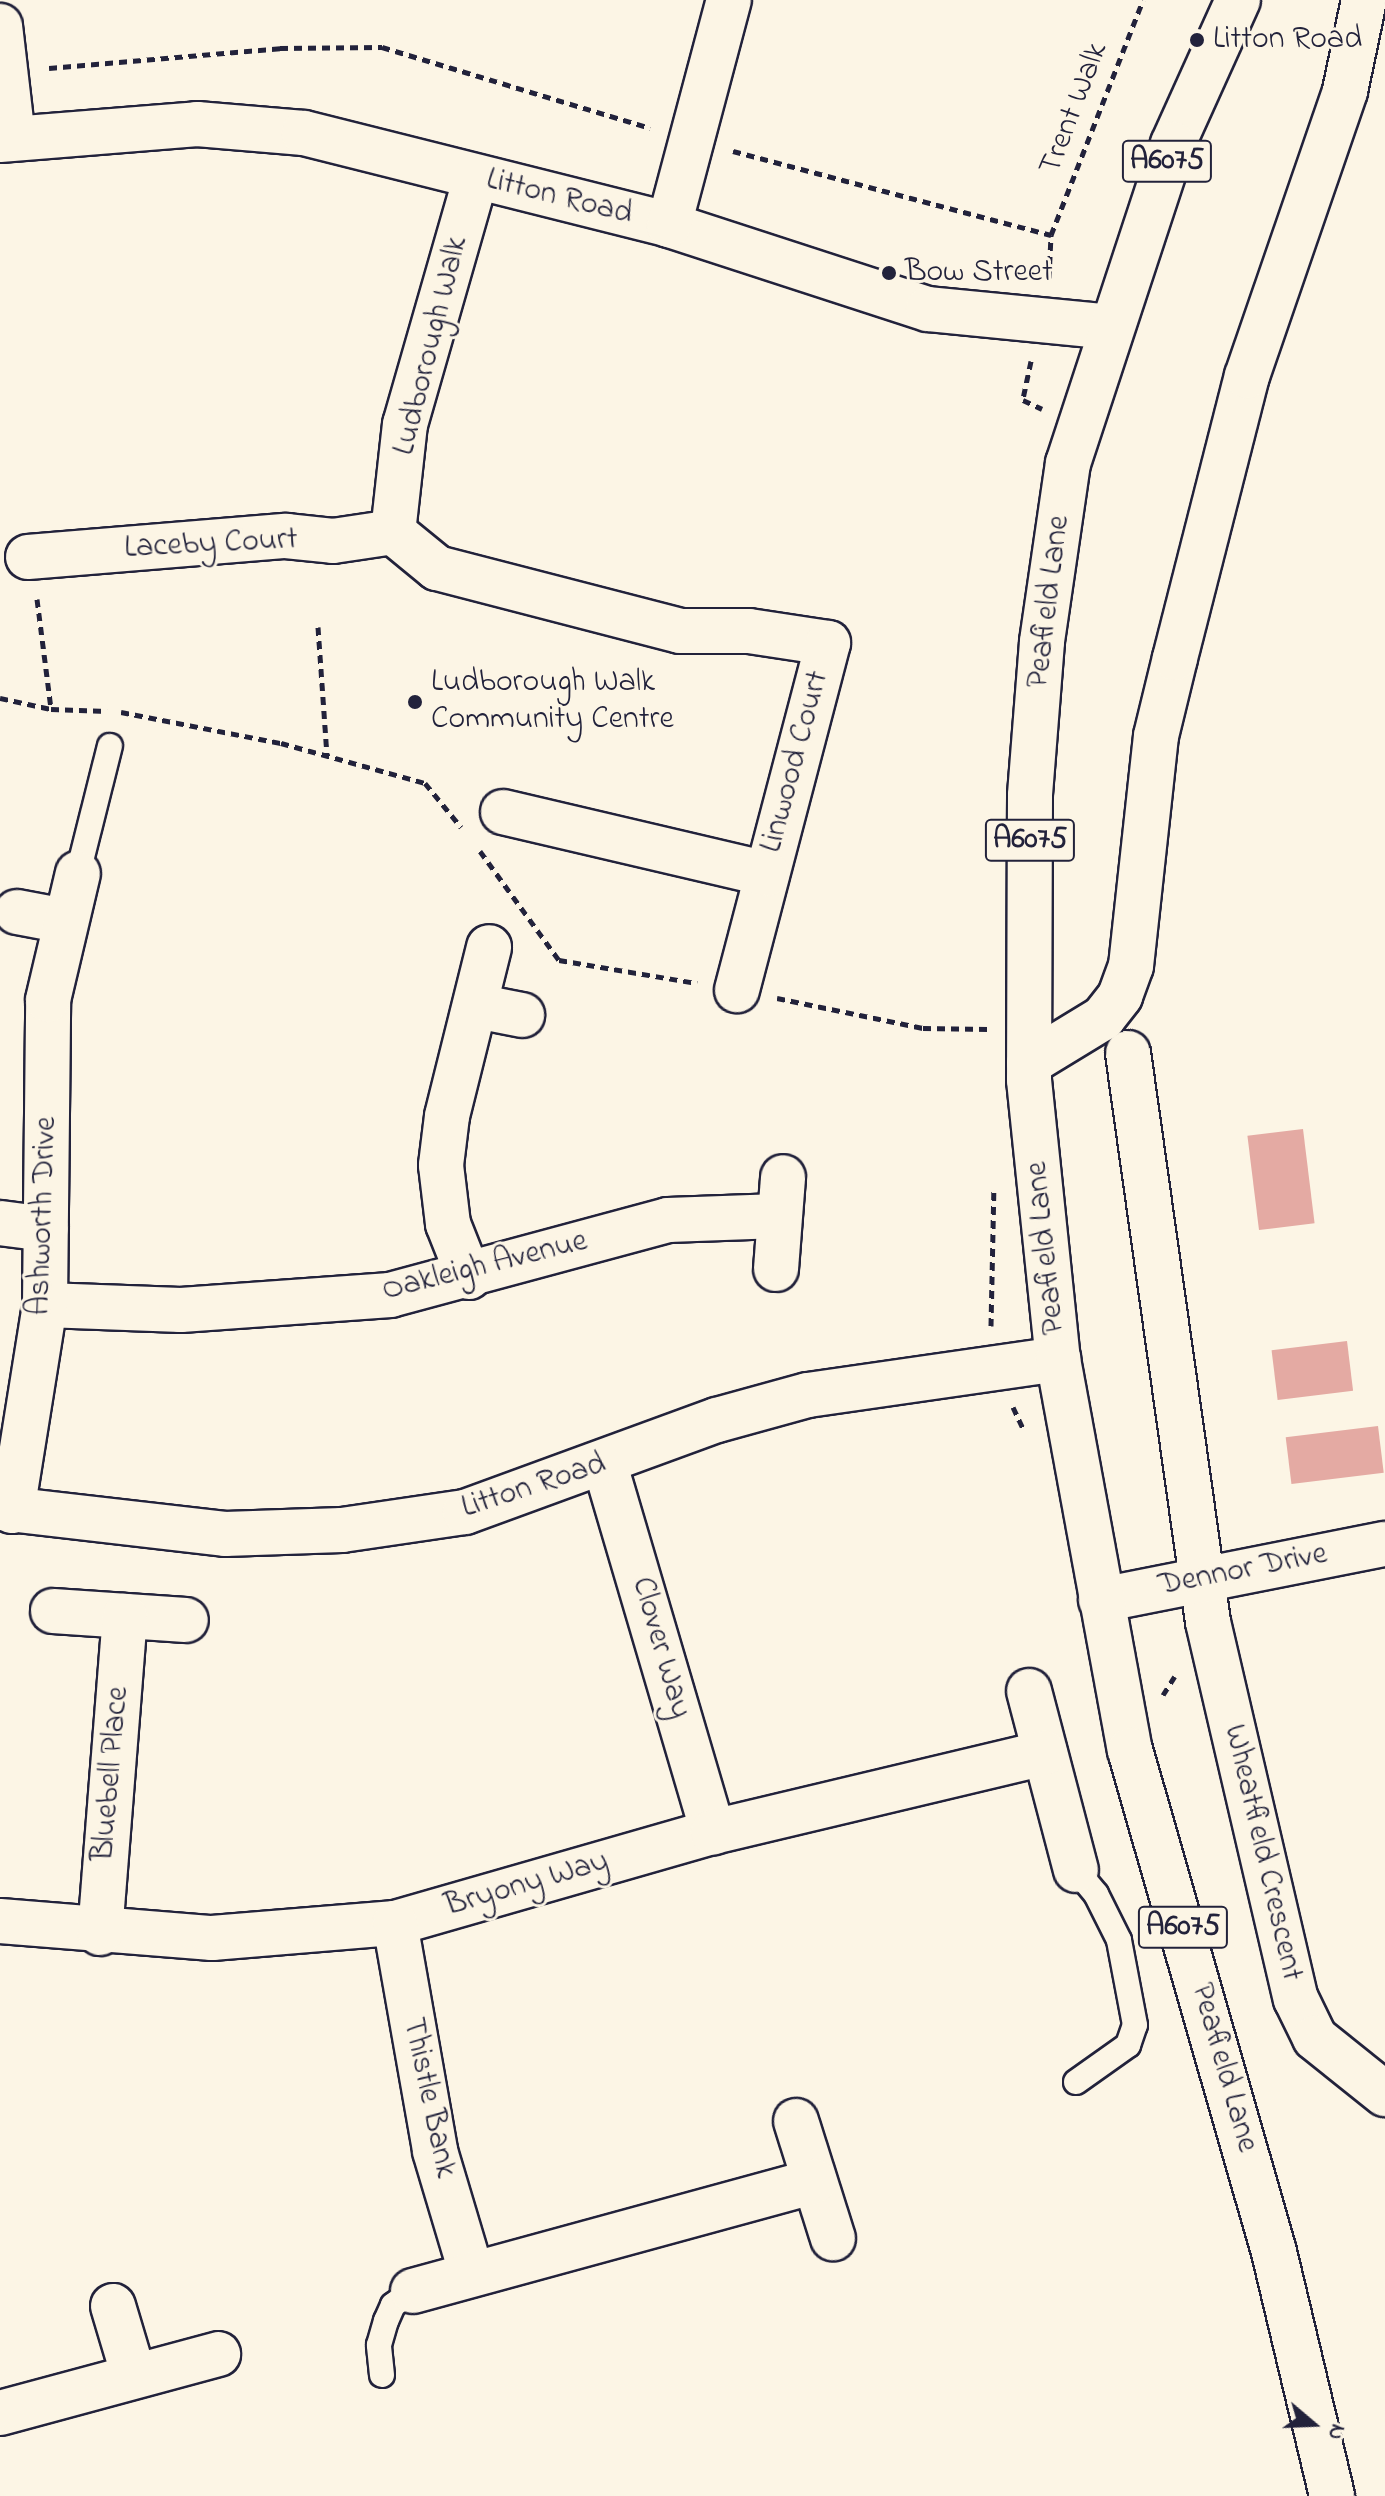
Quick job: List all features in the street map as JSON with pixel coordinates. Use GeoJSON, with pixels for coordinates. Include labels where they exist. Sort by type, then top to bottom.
{"type":"FeatureCollection","features":[{"type":"Feature","properties":{"kind":"street"},"geometry":{"type":"LineString","coordinates":[[669,225],[688,139],[729,0]]}},
{"type":"Feature","properties":{"kind":"street","name":"Peafield Lane"},"geometry":{"type":"LineString","coordinates":[[1238,0],[1173,144],[1110,327],[1068,463],[1042,642],[1030,796],[1029,1046],[1058,1359],[1130,1750],[1274,2252],[1332,2496]]}},
{"type":"Feature","properties":{"kind":"street"},"geometry":{"type":"LineString","coordinates":[[1029,1046],[1103,1018],[1120,996],[1131,966],[1156,736],[1214,498],[1257,346],[1345,91],[1365,6]]}},
{"type":"Feature","properties":{"kind":"street"},"geometry":{"type":"LineString","coordinates":[[0,26],[5,71],[6,139]]}},
{"type":"Feature","properties":{"kind":"street","name":"Litton Road"},"geometry":{"type":"LineString","coordinates":[[6,139],[197,124],[304,133],[669,225],[928,309],[1110,327]]}},
{"type":"Feature","properties":{"kind":"street","name":"Ludborough Walk"},"geometry":{"type":"LineString","coordinates":[[393,532],[405,424],[476,177]]}},
{"type":"Feature","properties":{"kind":"street","name":"Laceby Court"},"geometry":{"type":"LineString","coordinates":[[32,574],[286,536],[333,541],[393,532]]}},
{"type":"Feature","properties":{"kind":"street","name":"Linwood Court"},"geometry":{"type":"LineString","coordinates":[[393,532],[437,568],[680,631],[749,631],[828,643],[737,990]]}},
{"type":"Feature","properties":{"kind":"street","name":"Linwood Court"},"geometry":{"type":"LineString","coordinates":[[486,824],[767,874]]}},
{"type":"Feature","properties":{"kind":"street","name":"Ashworth Drive"},"geometry":{"type":"LineString","coordinates":[[6,1510],[45,1305],[48,1000],[78,873]]}},
{"type":"Feature","properties":{"kind":"street"},"geometry":{"type":"LineString","coordinates":[[9,910],[65,921]]}},
{"type":"Feature","properties":{"kind":"street"},"geometry":{"type":"LineString","coordinates":[[469,1277],[448,1224],[441,1165],[447,1116],[489,947]]}},
{"type":"Feature","properties":{"kind":"street"},"geometry":{"type":"LineString","coordinates":[[476,1006],[522,1015]]}},
{"type":"Feature","properties":{"kind":"street","name":"Wheatfield Crescent"},"geometry":{"type":"LineString","coordinates":[[1128,1053],[1200,1577],[1296,1999],[1315,2038],[1385,2094]]}},
{"type":"Feature","properties":{"kind":"street","name":"Oakleigh Avenue"},"geometry":{"type":"LineString","coordinates":[[45,1305],[181,1310],[390,1295],[469,1277],[668,1220],[781,1196],[776,1269]]}},
{"type":"Feature","properties":{"kind":"street"},"geometry":{"type":"LineString","coordinates":[[0,1223],[46,1229]]}},
{"type":"Feature","properties":{"kind":"street","name":"Litton Road"},"geometry":{"type":"LineString","coordinates":[[6,1510],[225,1534],[342,1530],[465,1512],[605,1465],[717,1420],[808,1395],[1058,1359]]}},
{"type":"Feature","properties":{"kind":"street","name":"Clover Way"},"geometry":{"type":"LineString","coordinates":[[605,1465],[713,1832]]}},
{"type":"Feature","properties":{"kind":"street","name":"Dennor Drive"},"geometry":{"type":"LineString","coordinates":[[1101,1600],[1200,1577],[1385,1544]]}},
{"type":"Feature","properties":{"kind":"street"},"geometry":{"type":"LineString","coordinates":[[53,1611],[186,1620]]}},
{"type":"Feature","properties":{"kind":"street","name":"Bluebell Place"},"geometry":{"type":"LineString","coordinates":[[100,1933],[125,1616]]}},
{"type":"Feature","properties":{"kind":"street"},"geometry":{"type":"LineString","coordinates":[[1029,1691],[1076,1870]]}},
{"type":"Feature","properties":{"kind":"street","name":"Bryony Way"},"geometry":{"type":"LineString","coordinates":[[0,1921],[100,1933],[212,1938],[395,1923],[713,1832],[1045,1753]]}},
{"type":"Feature","properties":{"kind":"street","name":"Thistle Bank"},"geometry":{"type":"LineString","coordinates":[[395,1923],[435,2151],[471,2272]]}},
{"type":"Feature","properties":{"kind":"street"},"geometry":{"type":"LineString","coordinates":[[796,2121],[833,2238]]}},
{"type":"Feature","properties":{"kind":"street"},"geometry":{"type":"LineString","coordinates":[[413,2291],[471,2272],[814,2181]]}},
{"type":"Feature","properties":{"kind":"street"},"geometry":{"type":"LineString","coordinates":[[113,2306],[133,2373]]}},
{"type":"Feature","properties":{"kind":"street"},"geometry":{"type":"LineString","coordinates":[[0,2413],[133,2373],[218,2354]]}},
{"type":"Feature","properties":{"kind":"lane"},"geometry":{"type":"LineString","coordinates":[[78,873],[110,746]]}},
{"type":"Feature","properties":{"kind":"lane"},"geometry":{"type":"LineString","coordinates":[[1076,1870],[1096,1894],[1119,1940],[1135,2025],[1128,2045],[1076,2082]]}},
{"type":"Feature","properties":{"kind":"lane"},"geometry":{"type":"LineString","coordinates":[[382,2375],[379,2345],[386,2321],[393,2305],[413,2291]]}},
{"type":"Feature","properties":{"kind":"path","name":"Trent Walk"},"geometry":{"type":"LineString","coordinates":[[688,139],[1051,235],[1143,0]]}},
{"type":"Feature","properties":{"kind":"path"},"geometry":{"type":"LineString","coordinates":[[5,71],[280,48],[382,47],[688,139]]}},
{"type":"Feature","properties":{"kind":"path"},"geometry":{"type":"LineString","coordinates":[[32,574],[51,709]]}},
{"type":"Feature","properties":{"kind":"path"},"geometry":{"type":"LineString","coordinates":[[318,627],[327,756]]}},
{"type":"Feature","properties":{"kind":"path"},"geometry":{"type":"LineString","coordinates":[[0,698],[51,709],[119,712],[327,756],[425,783],[486,824]]}},
{"type":"Feature","properties":{"kind":"path"},"geometry":{"type":"LineString","coordinates":[[478,847],[559,960],[737,990],[1029,1046]]}},
{"type":"Feature","properties":{"kind":"path"},"geometry":{"type":"LineString","coordinates":[[1130,1750],[1208,1622]]}},
{"type":"Feature","properties":{"kind":"building"},"geometry":{"type":"Polygon","coordinates":[[[1303,1129],[1315,1223],[1259,1230],[1247,1136],[1303,1129]]]}},
{"type":"Feature","properties":{"kind":"building"},"geometry":{"type":"Polygon","coordinates":[[[1347,1341],[1353,1391],[1278,1400],[1272,1350],[1347,1341]]]}},
{"type":"Feature","properties":{"kind":"building"},"geometry":{"type":"Polygon","coordinates":[[[1378,1426],[1384,1473],[1291,1484],[1286,1437],[1378,1426]]]}},
{"type":"Feature","properties":{"kind":"place","name":"Litton Road"},"geometry":{"type":"Point","coordinates":[1197,40]}},
{"type":"Feature","properties":{"kind":"place","name":"Bow Street"},"geometry":{"type":"Point","coordinates":[889,273]}},
{"type":"Feature","properties":{"kind":"place","name":"Ludborough Walk Community Centre"},"geometry":{"type":"Point","coordinates":[415,702]}}]}
